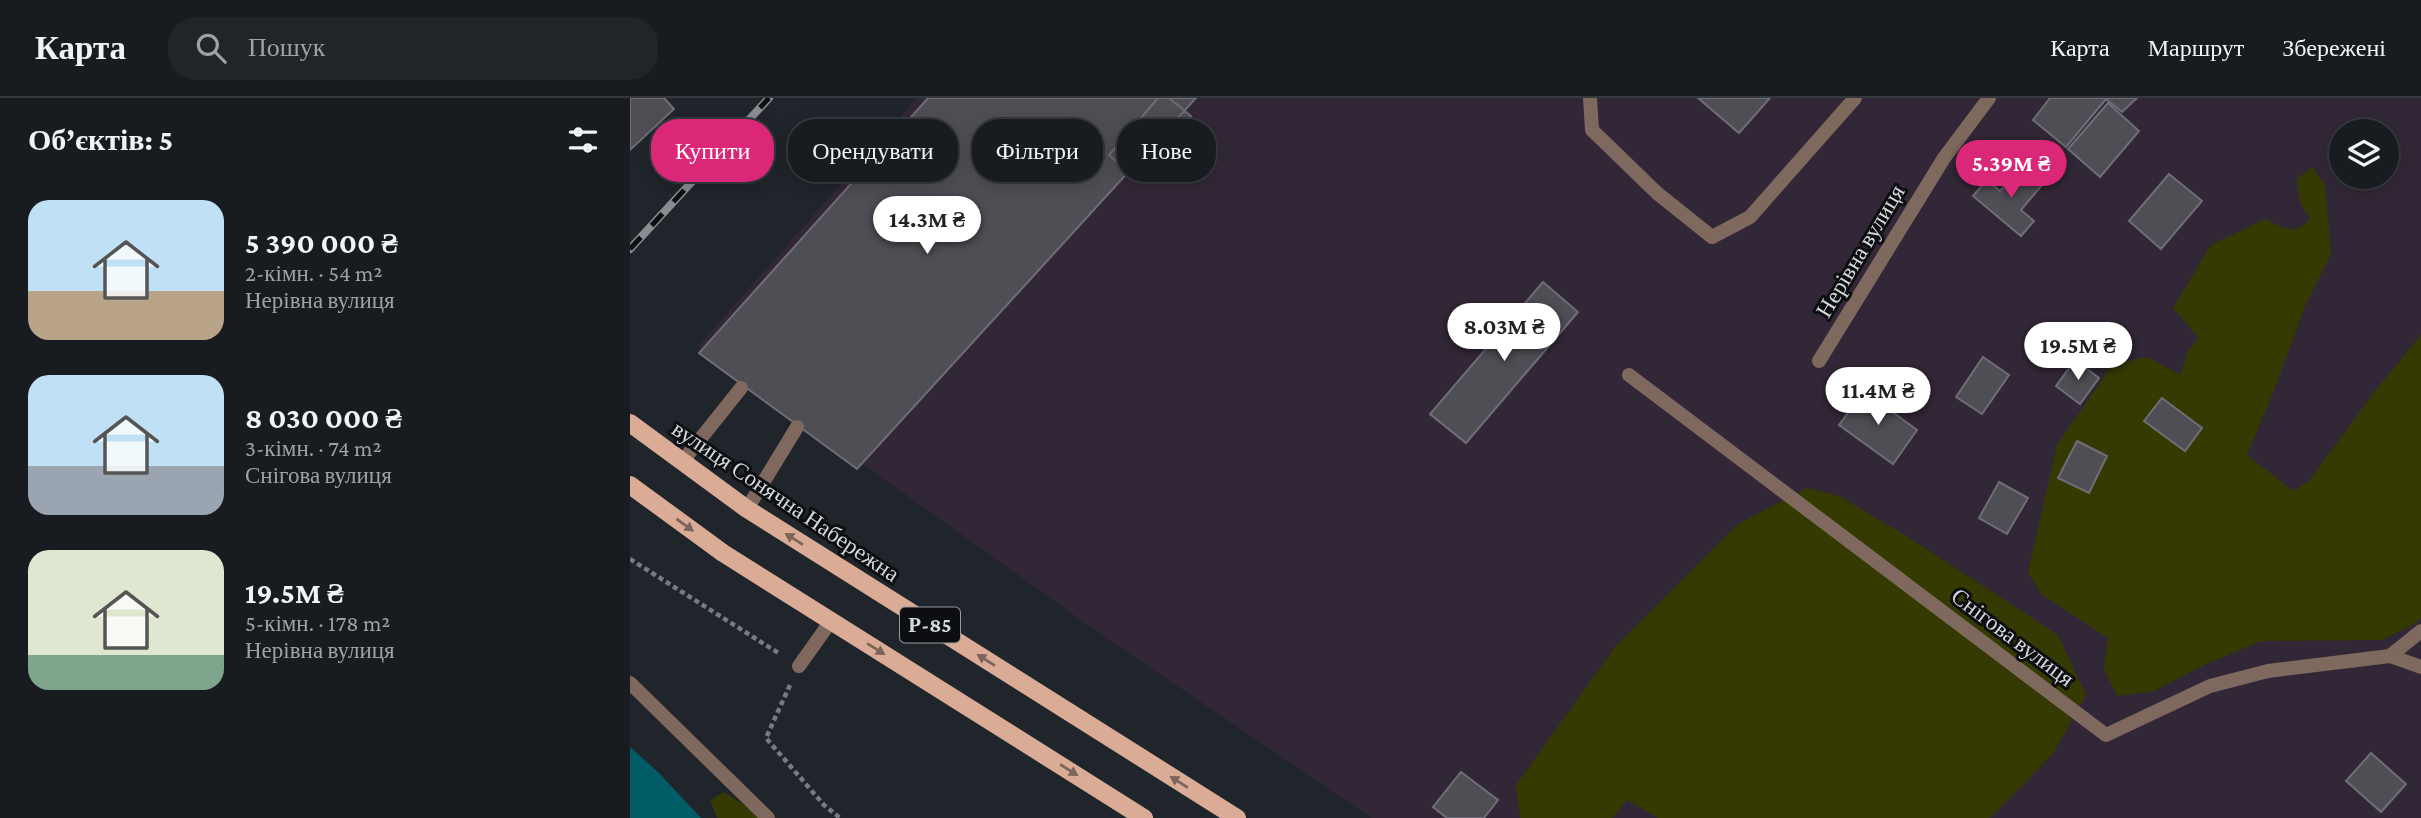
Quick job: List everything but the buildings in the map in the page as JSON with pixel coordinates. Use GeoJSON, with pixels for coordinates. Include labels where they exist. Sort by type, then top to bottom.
{"type":"FeatureCollection","features":[{"type":"Feature","properties":{"kind":"main road","name":"вулиця Сонячна Набережна"},"geometry":{"type":"LineString","coordinates":[[630,423],[747,509],[1237,818]]}},
{"type":"Feature","properties":{"kind":"main road","name":"Р-85"},"geometry":{"type":"LineString","coordinates":[[630,485],[723,553],[1144,818]]}},
{"type":"Feature","properties":{"kind":"street"},"geometry":{"type":"LineString","coordinates":[[1590,98],[1592,130],[1657,192],[1712,237],[1750,217],[1854,98]]}},
{"type":"Feature","properties":{"kind":"street","name":"Нерівна вулиця"},"geometry":{"type":"LineString","coordinates":[[1819,361],[1944,158],[1989,98]]}},
{"type":"Feature","properties":{"kind":"street","name":"Снігова вулиця"},"geometry":{"type":"LineString","coordinates":[[1629,375],[2106,736],[2210,686],[2269,671],[2390,656],[2421,667]]}},
{"type":"Feature","properties":{"kind":"street"},"geometry":{"type":"LineString","coordinates":[[682,463],[741,388]]}},
{"type":"Feature","properties":{"kind":"street"},"geometry":{"type":"LineString","coordinates":[[747,509],[797,428]]}},
{"type":"Feature","properties":{"kind":"street"},"geometry":{"type":"LineString","coordinates":[[799,666],[831,621]]}},
{"type":"Feature","properties":{"kind":"street"},"geometry":{"type":"LineString","coordinates":[[2390,656],[2421,631]]}},
{"type":"Feature","properties":{"kind":"street"},"geometry":{"type":"LineString","coordinates":[[630,683],[768,818]]}},
{"type":"Feature","properties":{"kind":"path"},"geometry":{"type":"LineString","coordinates":[[630,559],[799,666],[766,738],[839,818]]}},
{"type":"Feature","properties":{"kind":"shaded area"},"geometry":{"type":"Polygon","coordinates":[[[917,98],[2421,98],[2421,818],[1372,818],[1092,628],[698,346],[843,182],[958,182],[958,119],[898,119],[917,98]]]}},
{"type":"Feature","properties":{"kind":"green space"},"geometry":{"type":"Polygon","coordinates":[[[2312,167],[2325,184],[2331,254],[2305,306],[2247,455],[2293,491],[2309,481],[2374,392],[2421,335],[2421,618],[2409,627],[2381,640],[2261,641],[2204,665],[2154,691],[2117,696],[2104,669],[2108,638],[2041,594],[2028,572],[2057,445],[2113,364],[2148,357],[2180,375],[2188,350],[2199,338],[2173,308],[2211,245],[2265,219],[2289,229],[2305,224],[2310,218],[2300,203],[2297,179],[2312,167]]]}},
{"type":"Feature","properties":{"kind":"green space"},"geometry":{"type":"Polygon","coordinates":[[[1807,488],[1839,496],[1913,540],[2058,635],[2086,695],[2053,754],[1990,818],[1658,818],[1627,800],[1612,818],[1520,818],[1516,785],[1615,647],[1738,524],[1807,488]]]}},
{"type":"Feature","properties":{"kind":"green space"},"geometry":{"type":"Polygon","coordinates":[[[724,792],[758,818],[717,818],[710,800],[724,792]]]}},
{"type":"Feature","properties":{"kind":"water"},"geometry":{"type":"Polygon","coordinates":[[[630,747],[659,773],[701,818],[630,818],[630,747]]]}},
{"type":"Feature","properties":{"kind":"railway"},"geometry":{"type":"LineString","coordinates":[[630,249],[769,98]]}}]}
